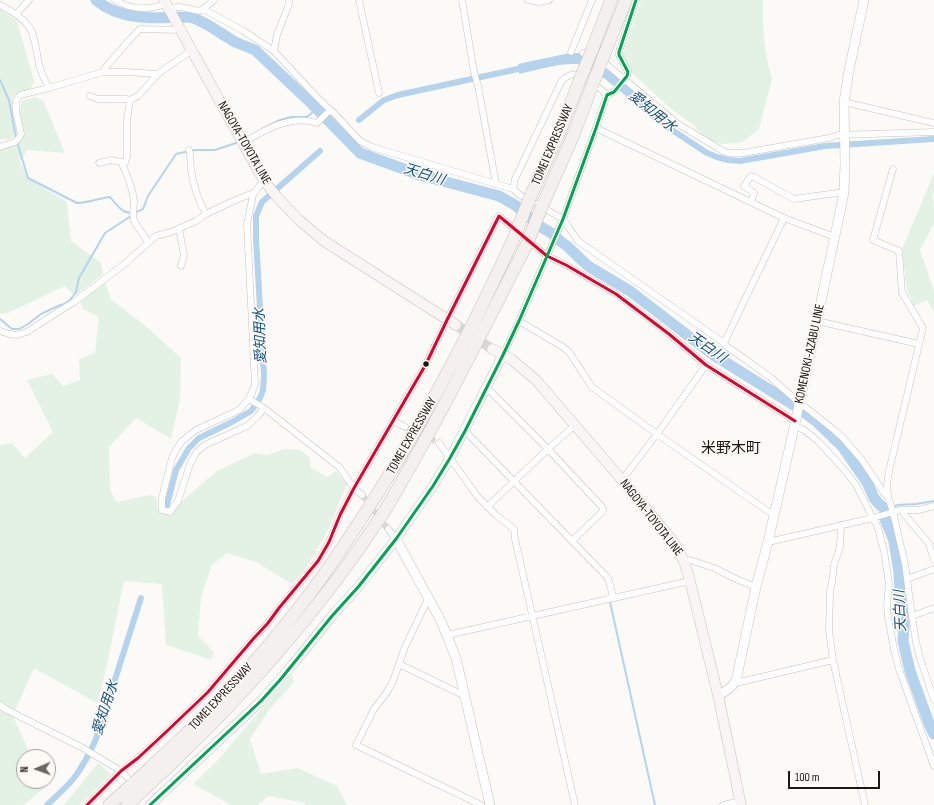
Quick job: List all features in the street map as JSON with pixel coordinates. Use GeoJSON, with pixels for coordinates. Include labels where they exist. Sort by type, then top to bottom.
{"type":"FeatureCollection","features":[{"type":"Feature","properties":{"kind":"highway","name":"TOMEI EXPRESSWAY"},"geometry":{"type":"LineString","coordinates":[[109,805],[211,710],[270,645],[327,570],[397,462],[460,349],[513,240],[531,195],[560,131],[579,82],[588,52],[612,0]]}},
{"type":"Feature","properties":{"kind":"highway","name":"TOMEI EXPRESSWAY"},"geometry":{"type":"LineString","coordinates":[[127,805],[173,763],[223,713],[278,653],[338,578],[384,510],[429,433],[527,244],[573,136],[626,0]]}},
{"type":"Feature","properties":{"kind":"main road","name":"NAGOYA-TOYOTA LINE"},"geometry":{"type":"LineString","coordinates":[[167,6],[266,183],[277,197],[298,220],[324,241],[456,325]]}},
{"type":"Feature","properties":{"kind":"main road","name":"NAGOYA-TOYOTA LINE"},"geometry":{"type":"LineString","coordinates":[[492,349],[510,359],[536,380],[673,542],[684,561],[718,696],[740,803]]}},
{"type":"Feature","properties":{"kind":"street"},"geometry":{"type":"LineString","coordinates":[[16,14],[29,0]]}},
{"type":"Feature","properties":{"kind":"street"},"geometry":{"type":"LineString","coordinates":[[115,0],[126,6],[140,8],[167,6],[199,11],[203,10],[242,30],[274,51],[360,141],[368,145],[513,189],[561,222],[578,241],[766,374],[833,429],[862,460],[884,494],[888,497]]}},
{"type":"Feature","properties":{"kind":"street"},"geometry":{"type":"LineString","coordinates":[[203,10],[214,0]]}},
{"type":"Feature","properties":{"kind":"street"},"geometry":{"type":"LineString","coordinates":[[274,51],[277,35],[289,4],[289,0]]}},
{"type":"Feature","properties":{"kind":"street"},"geometry":{"type":"LineString","coordinates":[[359,0],[380,93]]}},
{"type":"Feature","properties":{"kind":"street"},"geometry":{"type":"LineString","coordinates":[[462,0],[474,72],[478,86],[496,184]]}},
{"type":"Feature","properties":{"kind":"street"},"geometry":{"type":"LineString","coordinates":[[528,0],[539,2],[549,0]]}},
{"type":"Feature","properties":{"kind":"street"},"geometry":{"type":"LineString","coordinates":[[571,52],[592,0]]}},
{"type":"Feature","properties":{"kind":"street"},"geometry":{"type":"LineString","coordinates":[[606,95],[616,91],[627,76],[628,72],[619,55],[619,52],[636,0]]}},
{"type":"Feature","properties":{"kind":"street","name":"KOMENOKI-AZABU LINE"},"geometry":{"type":"LineString","coordinates":[[736,681],[756,587],[768,542],[795,422],[844,192],[844,102],[848,70],[864,0]]}},
{"type":"Feature","properties":{"kind":"street"},"geometry":{"type":"LineString","coordinates":[[0,5],[16,14],[30,28],[36,46],[42,74],[48,88]]}},
{"type":"Feature","properties":{"kind":"street"},"geometry":{"type":"LineString","coordinates":[[103,72],[140,29],[179,28]]}},
{"type":"Feature","properties":{"kind":"street"},"geometry":{"type":"LineString","coordinates":[[90,96],[98,99],[130,100],[138,96],[157,74],[192,50]]}},
{"type":"Feature","properties":{"kind":"street"},"geometry":{"type":"LineString","coordinates":[[588,52],[599,59],[678,124],[716,147],[729,153],[743,153],[829,138],[838,135],[934,132]]}},
{"type":"Feature","properties":{"kind":"street"},"geometry":{"type":"LineString","coordinates":[[0,147],[14,142],[21,134],[16,112],[16,101],[20,95],[103,72],[157,74]]}},
{"type":"Feature","properties":{"kind":"street"},"geometry":{"type":"LineString","coordinates":[[513,189],[515,178],[562,80],[568,75],[580,75],[599,87],[606,95]]}},
{"type":"Feature","properties":{"kind":"street"},"geometry":{"type":"LineString","coordinates":[[150,805],[261,701],[359,586],[396,539],[433,486],[465,431],[519,321],[561,222],[596,128],[606,95]]}},
{"type":"Feature","properties":{"kind":"street"},"geometry":{"type":"LineString","coordinates":[[130,100],[127,120],[127,157],[123,166],[131,186],[134,202],[134,221],[148,242]]}},
{"type":"Feature","properties":{"kind":"street"},"geometry":{"type":"LineString","coordinates":[[844,102],[934,123]]}},
{"type":"Feature","properties":{"kind":"street"},"geometry":{"type":"LineString","coordinates":[[243,143],[274,126],[290,121],[313,121],[317,123],[330,110]]}},
{"type":"Feature","properties":{"kind":"street"},"geometry":{"type":"LineString","coordinates":[[596,128],[784,218],[835,237]]}},
{"type":"Feature","properties":{"kind":"street"},"geometry":{"type":"LineString","coordinates":[[188,150],[190,155],[190,168],[198,200],[206,214]]}},
{"type":"Feature","properties":{"kind":"street"},"geometry":{"type":"LineString","coordinates":[[99,163],[111,160],[125,163]]}},
{"type":"Feature","properties":{"kind":"street"},"geometry":{"type":"LineString","coordinates":[[893,169],[873,240],[899,251],[902,293],[923,328],[889,471],[887,484],[888,497],[905,564],[912,616],[920,658],[934,700]]}},
{"type":"Feature","properties":{"kind":"street"},"geometry":{"type":"LineString","coordinates":[[751,202],[754,193],[744,186],[751,176],[794,199],[844,192]]}},
{"type":"Feature","properties":{"kind":"street"},"geometry":{"type":"LineString","coordinates":[[264,408],[257,418],[247,426],[217,439],[201,448],[193,457],[178,501],[170,512],[162,510],[162,498],[172,458],[181,442],[196,430],[238,410],[249,400],[255,385],[247,224],[253,195],[260,185],[266,183]]}},
{"type":"Feature","properties":{"kind":"street"},"geometry":{"type":"LineString","coordinates":[[0,330],[9,334],[17,335],[27,332],[74,302],[122,266],[156,236],[179,229],[231,202],[253,193],[253,195]]}},
{"type":"Feature","properties":{"kind":"street"},"geometry":{"type":"LineString","coordinates":[[87,805],[121,771],[138,758],[208,692],[268,623],[320,557],[354,488],[426,364],[446,320],[499,216],[547,256],[566,265],[616,294],[669,334],[706,365],[795,422],[819,442],[847,473],[856,485],[880,535],[889,584],[887,605],[894,649],[899,669],[934,766]]}},
{"type":"Feature","properties":{"kind":"street"},"geometry":{"type":"LineString","coordinates":[[724,343],[784,218]]}},
{"type":"Feature","properties":{"kind":"street"},"geometry":{"type":"LineString","coordinates":[[179,229],[184,255],[181,266]]}},
{"type":"Feature","properties":{"kind":"street"},"geometry":{"type":"LineString","coordinates":[[519,321],[569,352],[592,387],[657,434],[774,514]]}},
{"type":"Feature","properties":{"kind":"street"},"geometry":{"type":"LineString","coordinates":[[817,321],[918,344]]}},
{"type":"Feature","properties":{"kind":"street"},"geometry":{"type":"LineString","coordinates":[[622,480],[706,365]]}},
{"type":"Feature","properties":{"kind":"street"},"geometry":{"type":"LineString","coordinates":[[487,388],[548,449],[603,508],[604,510],[572,541]]}},
{"type":"Feature","properties":{"kind":"street"},"geometry":{"type":"LineString","coordinates":[[249,400],[264,408],[339,467],[354,488],[362,495]]}},
{"type":"Feature","properties":{"kind":"street"},"geometry":{"type":"LineString","coordinates":[[393,421],[405,427]]}},
{"type":"Feature","properties":{"kind":"street"},"geometry":{"type":"LineString","coordinates":[[487,507],[575,425]]}},
{"type":"Feature","properties":{"kind":"street"},"geometry":{"type":"LineString","coordinates":[[465,431],[607,577],[613,597]]}},
{"type":"Feature","properties":{"kind":"street"},"geometry":{"type":"LineString","coordinates":[[439,443],[477,496],[497,516],[514,529],[575,805]]}},
{"type":"Feature","properties":{"kind":"street"},"geometry":{"type":"LineString","coordinates":[[768,542],[873,518],[901,510],[919,510],[934,506]]}},
{"type":"Feature","properties":{"kind":"street"},"geometry":{"type":"LineString","coordinates":[[901,510],[929,544],[934,560]]}},
{"type":"Feature","properties":{"kind":"street"},"geometry":{"type":"LineString","coordinates":[[840,525],[840,547],[834,565],[830,591],[829,631],[833,660],[865,805]]}},
{"type":"Feature","properties":{"kind":"street"},"geometry":{"type":"LineString","coordinates":[[388,529],[396,539],[429,600],[447,635],[456,658],[490,805]]}},
{"type":"Feature","properties":{"kind":"street"},"geometry":{"type":"LineString","coordinates":[[684,561],[690,560],[714,568],[756,587]]}},
{"type":"Feature","properties":{"kind":"street"},"geometry":{"type":"LineString","coordinates":[[907,579],[934,569]]}},
{"type":"Feature","properties":{"kind":"street"},"geometry":{"type":"LineString","coordinates":[[447,635],[690,581]]}},
{"type":"Feature","properties":{"kind":"street"},"geometry":{"type":"LineString","coordinates":[[429,600],[426,603],[405,647],[393,682],[374,709],[356,744],[471,803],[481,805]]}},
{"type":"Feature","properties":{"kind":"street"},"geometry":{"type":"LineString","coordinates":[[912,616],[934,608]]}},
{"type":"Feature","properties":{"kind":"street"},"geometry":{"type":"LineString","coordinates":[[718,696],[725,693],[736,681],[740,682],[833,660]]}},
{"type":"Feature","properties":{"kind":"street"},"geometry":{"type":"LineString","coordinates":[[399,664],[465,696]]}},
{"type":"Feature","properties":{"kind":"street"},"geometry":{"type":"LineString","coordinates":[[0,704],[7,710],[97,756],[121,771],[127,777]]}},
{"type":"Feature","properties":{"kind":"street"},"geometry":{"type":"LineString","coordinates":[[723,805],[740,803]]}},
{"type":"Feature","properties":{"kind":"green space"},"geometry":{"type":"Polygon","coordinates":[[[641,0],[763,0],[763,25],[766,56],[772,79],[759,129],[743,142],[724,144],[707,141],[694,125],[671,109],[620,62],[641,0]]]}},
{"type":"Feature","properties":{"kind":"green space"},"geometry":{"type":"Polygon","coordinates":[[[0,9],[17,21],[34,81],[30,90],[17,93],[12,100],[12,112],[17,133],[10,139],[0,139],[0,9]]]}},
{"type":"Feature","properties":{"kind":"green space"},"geometry":{"type":"Polygon","coordinates":[[[35,97],[43,100],[65,153],[27,150],[20,162],[29,179],[67,202],[71,241],[101,263],[103,274],[75,296],[65,286],[8,313],[0,314],[0,149],[23,135],[20,113],[22,101],[35,97]]]}},
{"type":"Feature","properties":{"kind":"green space"},"geometry":{"type":"Polygon","coordinates":[[[934,173],[934,192],[932,196],[934,206],[934,223],[920,250],[934,291],[934,312],[927,300],[914,306],[907,291],[902,249],[934,173]]]}},
{"type":"Feature","properties":{"kind":"green space"},"geometry":{"type":"Polygon","coordinates":[[[105,283],[111,299],[149,329],[181,358],[180,399],[171,439],[136,418],[109,447],[110,490],[117,502],[149,495],[156,497],[158,511],[170,515],[181,502],[217,471],[255,453],[268,455],[284,449],[301,450],[310,458],[310,467],[327,477],[336,471],[347,484],[327,532],[305,570],[292,584],[256,562],[227,553],[212,565],[201,597],[198,636],[214,652],[211,660],[166,645],[162,584],[124,581],[106,669],[97,703],[34,668],[13,715],[28,749],[16,749],[16,789],[44,789],[23,805],[0,805],[0,445],[12,443],[25,458],[53,432],[27,380],[52,374],[63,386],[80,380],[79,359],[95,353],[99,317],[83,309],[80,301],[105,283]]]}},
{"type":"Feature","properties":{"kind":"green space"},"geometry":{"type":"Polygon","coordinates":[[[291,675],[294,682],[269,710],[250,739],[261,774],[298,768],[337,786],[347,805],[305,805],[305,803],[268,796],[258,805],[231,805],[193,784],[216,762],[291,675]]]}},
{"type":"Feature","properties":{"kind":"green space"},"geometry":{"type":"Polygon","coordinates":[[[98,763],[111,774],[79,805],[64,805],[98,763]]]}},
{"type":"Feature","properties":{"kind":"water"},"geometry":{"type":"Polygon","coordinates":[[[579,53],[606,66],[660,113],[655,122],[617,88],[584,66],[569,64],[519,74],[518,64],[565,54],[579,53]]]}},
{"type":"Feature","properties":{"kind":"waterway","name":"天白川"},"geometry":{"type":"LineString","coordinates":[[96,0],[106,7],[129,15],[153,18],[190,17],[208,25],[235,42],[255,50],[310,102],[360,153],[420,175],[499,196],[515,205],[541,227],[553,234],[588,266],[630,291],[712,354],[797,407],[816,421],[842,446],[867,482],[874,498],[885,509],[885,519],[894,541],[899,573],[904,625],[903,641],[910,671],[934,734]]}},
{"type":"Feature","properties":{"kind":"waterway","name":"愛知用水"},"geometry":{"type":"LineString","coordinates":[[359,120],[384,100],[398,95],[527,67]]}},
{"type":"Feature","properties":{"kind":"waterway"},"geometry":{"type":"LineString","coordinates":[[0,80],[9,100],[16,138]]}},
{"type":"Feature","properties":{"kind":"waterway"},"geometry":{"type":"LineString","coordinates":[[262,129],[280,120],[291,117],[307,117],[316,109]]}},
{"type":"Feature","properties":{"kind":"waterway","name":"愛知用水"},"geometry":{"type":"LineString","coordinates":[[652,113],[666,126],[707,153],[728,160],[740,161],[825,146],[934,139]]}},
{"type":"Feature","properties":{"kind":"waterway"},"geometry":{"type":"LineString","coordinates":[[17,142],[28,178],[77,203],[110,197],[117,206],[128,213],[137,212],[143,209],[148,196],[176,154],[194,150],[215,150],[239,142]]}},
{"type":"Feature","properties":{"kind":"waterway","name":"愛知用水"},"geometry":{"type":"LineString","coordinates":[[167,505],[176,470],[189,448],[199,438],[251,411],[260,398],[263,390],[264,375],[256,216],[262,202],[320,151]]}},
{"type":"Feature","properties":{"kind":"waterway"},"geometry":{"type":"LineString","coordinates":[[0,319],[12,329],[19,329],[41,314],[70,300],[76,292],[79,278],[105,233],[131,216]]}},
{"type":"Feature","properties":{"kind":"waterway"},"geometry":{"type":"LineString","coordinates":[[885,509],[898,505],[934,501]]}},
{"type":"Feature","properties":{"kind":"waterway","name":"愛知用水"},"geometry":{"type":"LineString","coordinates":[[47,805],[74,778],[94,744],[141,598]]}},
{"type":"Feature","properties":{"kind":"waterway"},"geometry":{"type":"LineString","coordinates":[[610,602],[655,805]]}},
{"type":"Feature","properties":{"kind":"tunnel"},"geometry":{"type":"LineString","coordinates":[[456,325],[492,349]]}},
{"type":"Feature","properties":{"kind":"tunnel"},"geometry":{"type":"LineString","coordinates":[[405,427],[439,443]]}},
{"type":"Feature","properties":{"kind":"tunnel"},"geometry":{"type":"LineString","coordinates":[[362,495],[388,529]]}},
{"type":"Feature","properties":{"kind":"transit line"},"geometry":{"type":"LineString","coordinates":[[150,805],[261,701],[280,680],[332,616],[359,586],[396,539],[433,486],[450,458],[465,431],[519,321],[563,219],[607,95],[614,92],[627,76],[628,72],[619,55],[619,52],[636,0]]}},
{"type":"Feature","properties":{"kind":"transit line"},"geometry":{"type":"LineString","coordinates":[[87,805],[121,771],[138,758],[208,692],[268,623],[318,561],[329,542],[340,515],[354,488],[426,364],[499,216],[547,256],[566,265],[616,294],[669,334],[706,365],[795,421]]}},
{"type":"Feature","properties":{"kind":"district","name":"米野木町"},"geometry":{"type":"Point","coordinates":[731,449]}}]}
